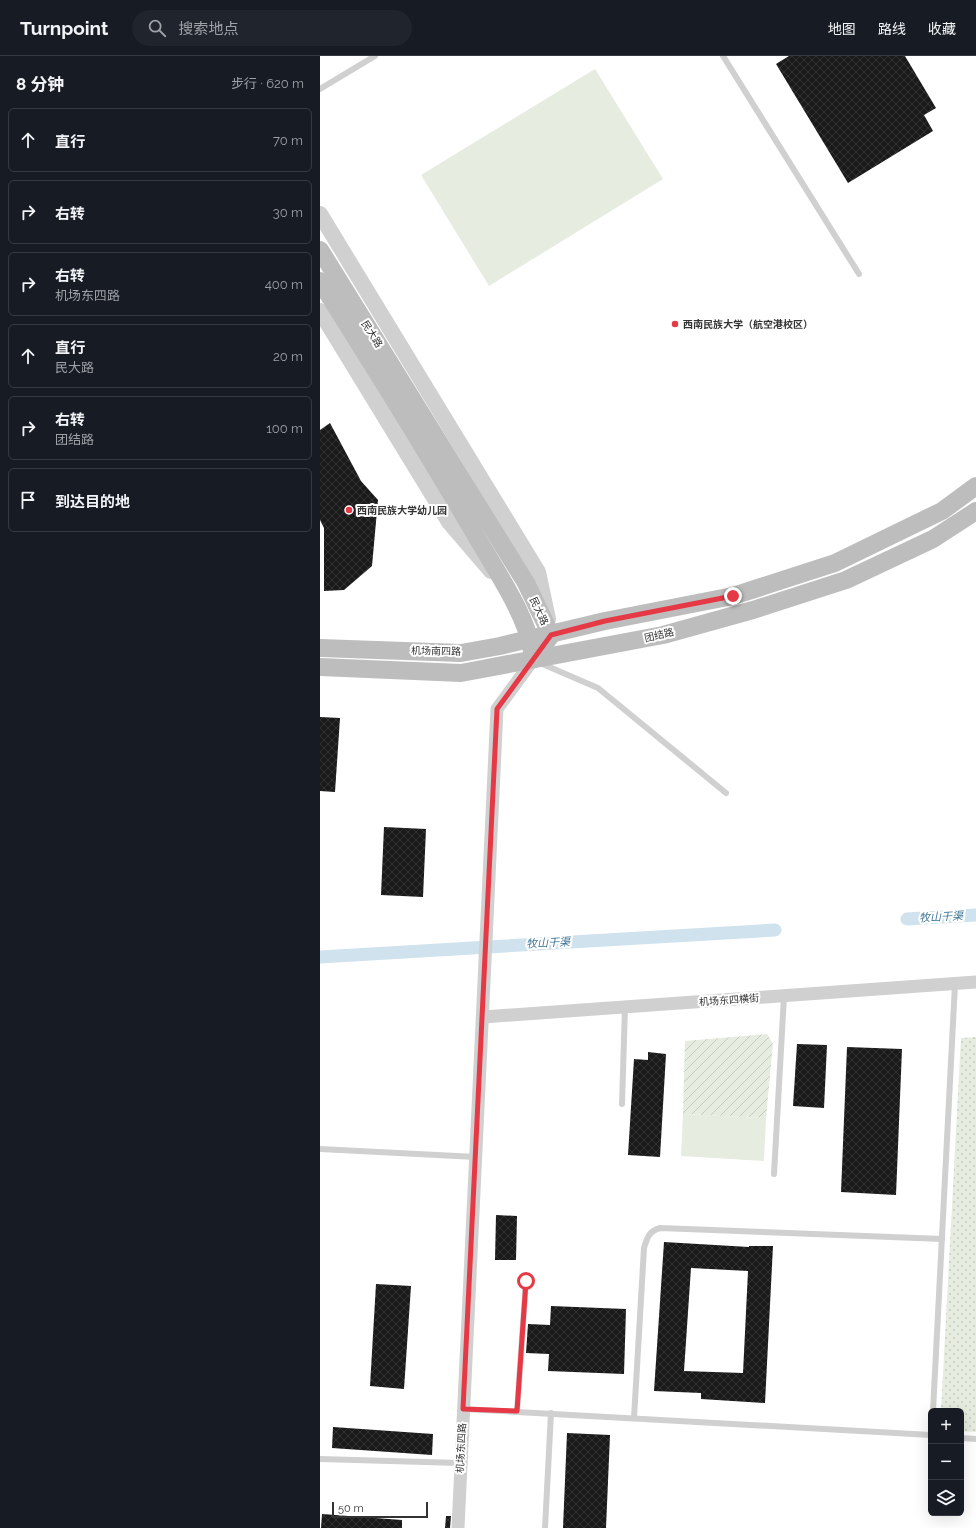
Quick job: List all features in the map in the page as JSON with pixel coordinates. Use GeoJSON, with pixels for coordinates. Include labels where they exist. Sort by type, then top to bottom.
{"type":"FeatureCollection","features":[{"type":"Feature","properties":{"kind":"main road","name":"民大路"},"geometry":{"type":"LineString","coordinates":[[320,250],[526,583],[551,635],[533,660]]}},
{"type":"Feature","properties":{"kind":"main road","name":"民大路"},"geometry":{"type":"LineString","coordinates":[[320,281],[415,432],[509,594],[530,640],[533,660]]}},
{"type":"Feature","properties":{"kind":"main road"},"geometry":{"type":"LineString","coordinates":[[551,635],[605,621],[733,596],[835,563],[942,511],[976,486]]}},
{"type":"Feature","properties":{"kind":"main road","name":"团结路"},"geometry":{"type":"LineString","coordinates":[[320,667],[461,673],[663,635],[753,610],[846,580],[933,539],[976,511]]}},
{"type":"Feature","properties":{"kind":"main road","name":"机场南四路"},"geometry":{"type":"LineString","coordinates":[[320,648],[461,653],[551,635]]}},
{"type":"Feature","properties":{"kind":"street"},"geometry":{"type":"LineString","coordinates":[[320,214],[538,572],[551,635]]}},
{"type":"Feature","properties":{"kind":"street"},"geometry":{"type":"LineString","coordinates":[[320,310],[449,522],[509,594]]}},
{"type":"Feature","properties":{"kind":"street","name":"机场东四路"},"geometry":{"type":"LineString","coordinates":[[458,1528],[497,709],[533,660]]}},
{"type":"Feature","properties":{"kind":"street","name":"机场东四横街"},"geometry":{"type":"LineString","coordinates":[[483,1017],[976,982]]}},
{"type":"Feature","properties":{"kind":"lane"},"geometry":{"type":"LineString","coordinates":[[320,89],[375,56]]}},
{"type":"Feature","properties":{"kind":"lane"},"geometry":{"type":"LineString","coordinates":[[723,56],[859,274]]}},
{"type":"Feature","properties":{"kind":"lane"},"geometry":{"type":"LineString","coordinates":[[533,660],[598,688],[726,793]]}},
{"type":"Feature","properties":{"kind":"lane"},"geometry":{"type":"LineString","coordinates":[[933,1408],[955,984]]}},
{"type":"Feature","properties":{"kind":"lane"},"geometry":{"type":"LineString","coordinates":[[774,1174],[784,996]]}},
{"type":"Feature","properties":{"kind":"lane"},"geometry":{"type":"LineString","coordinates":[[622,1104],[625,1007]]}},
{"type":"Feature","properties":{"kind":"lane"},"geometry":{"type":"LineString","coordinates":[[320,1149],[476,1156]]}},
{"type":"Feature","properties":{"kind":"lane"},"geometry":{"type":"LineString","coordinates":[[634,1418],[644,1248],[648,1236],[652,1230],[660,1228],[942,1239]]}},
{"type":"Feature","properties":{"kind":"lane"},"geometry":{"type":"LineString","coordinates":[[517,1411],[526,1281]]}},
{"type":"Feature","properties":{"kind":"lane"},"geometry":{"type":"LineString","coordinates":[[463,1409],[928,1436]]}},
{"type":"Feature","properties":{"kind":"lane"},"geometry":{"type":"LineString","coordinates":[[545,1528],[551,1413]]}},
{"type":"Feature","properties":{"kind":"lane"},"geometry":{"type":"LineString","coordinates":[[964,1438],[976,1439]]}},
{"type":"Feature","properties":{"kind":"lane"},"geometry":{"type":"LineString","coordinates":[[320,1458],[460,1463]]}},
{"type":"Feature","properties":{"kind":"shaded area"},"geometry":{"type":"Polygon","coordinates":[[[595,69],[663,179],[489,286],[421,175],[595,69]]]}},
{"type":"Feature","properties":{"kind":"shaded area"},"geometry":{"type":"Polygon","coordinates":[[[767,1034],[773,1044],[766,1118],[683,1114],[685,1041],[767,1034]]]}},
{"type":"Feature","properties":{"kind":"shaded area"},"geometry":{"type":"Polygon","coordinates":[[[976,1037],[976,1432],[964,1431],[964,1408],[941,1408],[961,1038],[976,1037]]]}},
{"type":"Feature","properties":{"kind":"shaded area"},"geometry":{"type":"Polygon","coordinates":[[[683,1114],[766,1118],[764,1161],[681,1156],[683,1114]]]}},
{"type":"Feature","properties":{"kind":"building"},"geometry":{"type":"Polygon","coordinates":[[[789,56],[905,56],[936,108],[924,115],[933,131],[848,183],[776,64],[789,56]]]}},
{"type":"Feature","properties":{"kind":"building","name":"西南民族大学幼儿园"},"geometry":{"type":"Polygon","coordinates":[[[330,423],[361,481],[378,500],[372,566],[344,590],[324,591],[324,528],[320,520],[320,430],[330,423]]]}},
{"type":"Feature","properties":{"kind":"building"},"geometry":{"type":"Polygon","coordinates":[[[320,717],[340,718],[335,792],[320,791],[320,717]]]}},
{"type":"Feature","properties":{"kind":"building"},"geometry":{"type":"Polygon","coordinates":[[[384,827],[426,829],[423,897],[381,895],[384,827]]]}},
{"type":"Feature","properties":{"kind":"building"},"geometry":{"type":"Polygon","coordinates":[[[797,1044],[827,1045],[824,1108],[793,1106],[797,1044]]]}},
{"type":"Feature","properties":{"kind":"building"},"geometry":{"type":"Polygon","coordinates":[[[847,1047],[902,1049],[896,1195],[841,1192],[847,1047]]]}},
{"type":"Feature","properties":{"kind":"building"},"geometry":{"type":"Polygon","coordinates":[[[648,1052],[666,1054],[660,1157],[628,1155],[634,1059],[648,1060],[648,1052]]]}},
{"type":"Feature","properties":{"kind":"building"},"geometry":{"type":"Polygon","coordinates":[[[496,1215],[517,1216],[516,1260],[495,1260],[496,1215]]]}},
{"type":"Feature","properties":{"kind":"building"},"geometry":{"type":"Polygon","coordinates":[[[664,1242],[749,1247],[773,1246],[765,1403],[701,1399],[701,1393],[654,1391],[664,1242]],[[691,1268],[684,1371],[743,1373],[748,1271],[691,1268]]]}},
{"type":"Feature","properties":{"kind":"building"},"geometry":{"type":"Polygon","coordinates":[[[376,1284],[411,1286],[404,1389],[370,1386],[376,1284]]]}},
{"type":"Feature","properties":{"kind":"building"},"geometry":{"type":"Polygon","coordinates":[[[551,1306],[626,1309],[624,1374],[548,1371],[549,1354],[526,1353],[528,1324],[550,1325],[551,1306]]]}},
{"type":"Feature","properties":{"kind":"building"},"geometry":{"type":"Polygon","coordinates":[[[333,1427],[433,1434],[432,1455],[332,1448],[333,1427]]]}},
{"type":"Feature","properties":{"kind":"building"},"geometry":{"type":"Polygon","coordinates":[[[567,1433],[610,1435],[606,1528],[563,1528],[567,1433]]]}},
{"type":"Feature","properties":{"kind":"building"},"geometry":{"type":"Polygon","coordinates":[[[322,1514],[402,1520],[402,1528],[321,1528],[322,1514]]]}},
{"type":"Feature","properties":{"kind":"building"},"geometry":{"type":"Polygon","coordinates":[[[446,1516],[451,1516],[450,1528],[445,1528],[446,1516]]]}},
{"type":"Feature","properties":{"kind":"waterway","name":"牧山干渠"},"geometry":{"type":"LineString","coordinates":[[907,919],[976,915]]}},
{"type":"Feature","properties":{"kind":"waterway","name":"牧山干渠"},"geometry":{"type":"LineString","coordinates":[[320,957],[775,930]]}},
{"type":"Feature","properties":{"kind":"place","name":"西南民族大学（航空港校区）"},"geometry":{"type":"Point","coordinates":[675,324]}},
{"type":"Feature","properties":{"kind":"place","name":"西南民族大学幼儿园"},"geometry":{"type":"Point","coordinates":[349,510]}},
{"type":"Feature","properties":{"kind":"route"},"geometry":{"type":"LineString","coordinates":[[526,1281],[517,1411],[463,1409],[497,709],[551,635],[605,621],[733,596]]}}]}
